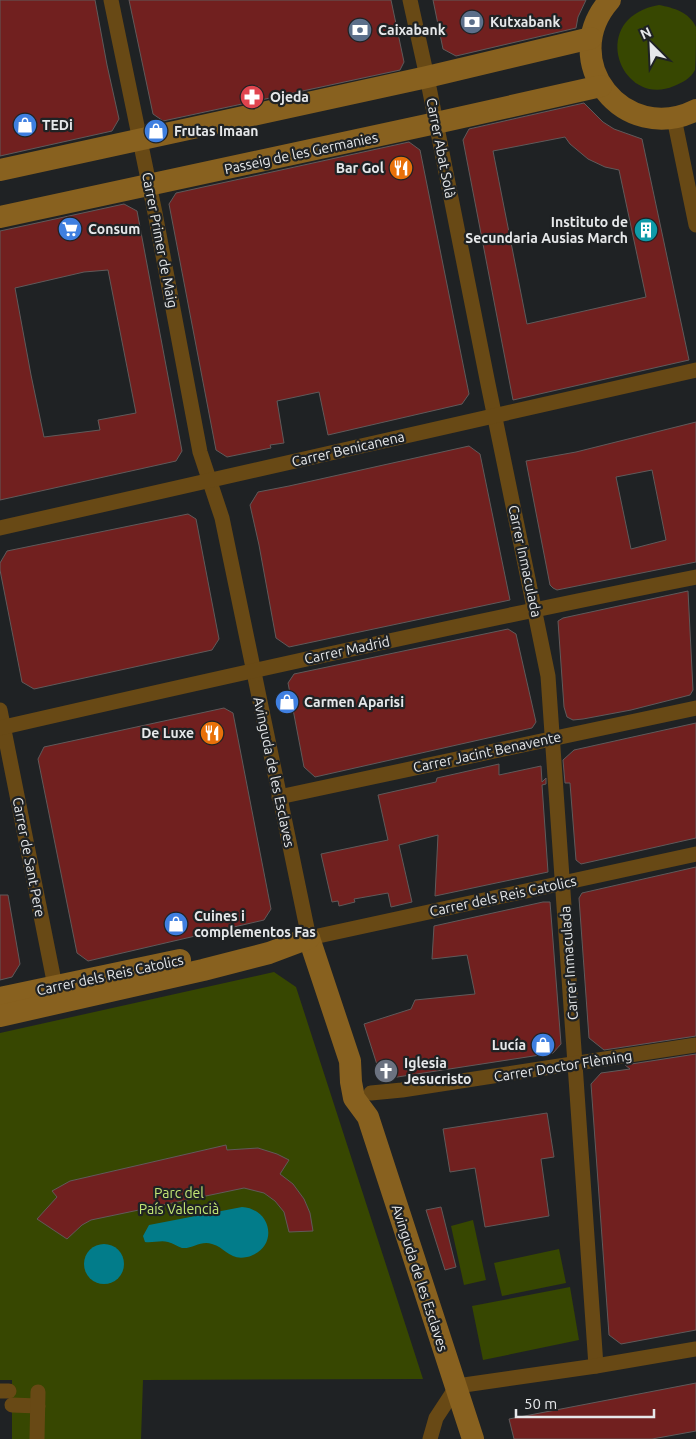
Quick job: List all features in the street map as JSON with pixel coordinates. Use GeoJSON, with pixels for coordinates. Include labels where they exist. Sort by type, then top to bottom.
{"type":"FeatureCollection","features":[{"type":"Feature","properties":{"kind":"street","name":"Carrer Primer de Maig"},"geometry":{"type":"LineString","coordinates":[[111,0],[150,186],[200,452],[209,480]]}},
{"type":"Feature","properties":{"kind":"street","name":"Carrer Abat Solà"},"geometry":{"type":"LineString","coordinates":[[410,0],[494,415]]}},
{"type":"Feature","properties":{"kind":"street"},"geometry":{"type":"LineString","coordinates":[[610,0],[595,22],[591,38],[591,62],[601,86],[613,100],[628,111],[644,117],[674,118],[696,110]]}},
{"type":"Feature","properties":{"kind":"street"},"geometry":{"type":"LineString","coordinates":[[0,170],[427,77],[591,38]]}},
{"type":"Feature","properties":{"kind":"street","name":"Passeig de les Germanies"},"geometry":{"type":"LineString","coordinates":[[0,217],[150,186],[601,86]]}},
{"type":"Feature","properties":{"kind":"street"},"geometry":{"type":"LineString","coordinates":[[674,118],[696,225]]}},
{"type":"Feature","properties":{"kind":"street","name":"Carrer Benicanena"},"geometry":{"type":"LineString","coordinates":[[0,528],[696,370]]}},
{"type":"Feature","properties":{"kind":"street","name":"Carrer Inmaculada"},"geometry":{"type":"LineString","coordinates":[[494,415],[548,676],[554,737],[596,1366]]}},
{"type":"Feature","properties":{"kind":"street","name":"Avinguda de les Esclaves"},"geometry":{"type":"LineString","coordinates":[[209,480],[222,518],[309,938],[350,1072],[354,1098],[368,1118],[473,1439]]}},
{"type":"Feature","properties":{"kind":"street","name":"Carrer Madrid"},"geometry":{"type":"LineString","coordinates":[[2,727],[535,609],[696,577]]}},
{"type":"Feature","properties":{"kind":"street","name":"Carrer Jacint Benavente"},"geometry":{"type":"LineString","coordinates":[[279,797],[696,708]]}},
{"type":"Feature","properties":{"kind":"street","name":"Carrer de Sant Pere"},"geometry":{"type":"LineString","coordinates":[[0,710],[57,995]]}},
{"type":"Feature","properties":{"kind":"street","name":"Carrer dels Reis Catolics"},"geometry":{"type":"LineString","coordinates":[[0,1016],[57,995],[272,941],[309,938],[696,854]]}},
{"type":"Feature","properties":{"kind":"street","name":"Carrer dels Reis Catolics"},"geometry":{"type":"LineString","coordinates":[[0,998],[57,995],[203,970],[277,950],[309,938]]}},
{"type":"Feature","properties":{"kind":"street"},"geometry":{"type":"LineString","coordinates":[[277,950],[301,959],[322,978]]}},
{"type":"Feature","properties":{"kind":"street","name":"Carrer Doctor Flèming"},"geometry":{"type":"LineString","coordinates":[[370,1093],[402,1090],[696,1045]]}},
{"type":"Feature","properties":{"kind":"street","name":"Avinguda de les Esclaves"},"geometry":{"type":"LineString","coordinates":[[350,1072],[370,1093],[368,1118]]}},
{"type":"Feature","properties":{"kind":"street"},"geometry":{"type":"LineString","coordinates":[[430,1439],[436,1418],[457,1386],[696,1350]]}},
{"type":"Feature","properties":{"kind":"street"},"geometry":{"type":"LineString","coordinates":[[7,1396],[38,1399],[37,1439]]}},
{"type":"Feature","properties":{"kind":"green space"},"geometry":{"type":"Polygon","coordinates":[[[659,5],[685,14],[693,22],[696,27],[696,61],[695,70],[686,80],[674,86],[655,90],[639,85],[627,74],[619,59],[618,42],[623,26],[637,13],[659,5]]]}},
{"type":"Feature","properties":{"kind":"green space","name":"Parc del País Valencià"},"geometry":{"type":"Polygon","coordinates":[[[274,972],[296,987],[423,1379],[143,1380],[141,1439],[12,1439],[12,1380],[0,1380],[0,1033],[274,972]]]}},
{"type":"Feature","properties":{"kind":"green space"},"geometry":{"type":"Polygon","coordinates":[[[473,1220],[486,1280],[464,1285],[451,1226],[473,1220]]]}},
{"type":"Feature","properties":{"kind":"green space"},"geometry":{"type":"Polygon","coordinates":[[[559,1249],[566,1283],[502,1296],[494,1263],[559,1249]]]}},
{"type":"Feature","properties":{"kind":"green space"},"geometry":{"type":"Polygon","coordinates":[[[570,1287],[579,1340],[483,1360],[472,1306],[570,1287]]]}},
{"type":"Feature","properties":{"kind":"water"},"geometry":{"type":"Polygon","coordinates":[[[242,1207],[252,1209],[260,1215],[266,1222],[268,1230],[268,1238],[264,1246],[257,1253],[247,1257],[232,1256],[217,1246],[208,1243],[182,1248],[165,1241],[145,1242],[143,1236],[149,1225],[242,1207]]]}},
{"type":"Feature","properties":{"kind":"water"},"geometry":{"type":"Polygon","coordinates":[[[108,1244],[115,1247],[121,1253],[124,1264],[123,1272],[115,1281],[108,1284],[100,1284],[93,1281],[85,1272],[84,1260],[87,1253],[96,1245],[108,1244]]]}},
{"type":"Feature","properties":{"kind":"building"},"geometry":{"type":"Polygon","coordinates":[[[0,0],[95,0],[119,119],[112,131],[0,156],[0,0]]]}},
{"type":"Feature","properties":{"kind":"building"},"geometry":{"type":"Polygon","coordinates":[[[129,0],[391,0],[404,62],[400,70],[163,121],[153,114],[129,0]]]}},
{"type":"Feature","properties":{"kind":"building"},"geometry":{"type":"Polygon","coordinates":[[[433,0],[586,0],[578,17],[576,28],[456,56],[443,49],[433,0]]]}},
{"type":"Feature","properties":{"kind":"building","name":"Instituto de Secundaria Ausias March"},"geometry":{"type":"Polygon","coordinates":[[[584,103],[603,122],[614,129],[642,139],[689,360],[513,400],[463,140],[469,129],[584,103]],[[565,137],[493,151],[527,324],[646,297],[619,170],[605,167],[588,159],[570,144],[565,137]]]}},
{"type":"Feature","properties":{"kind":"building"},"geometry":{"type":"Polygon","coordinates":[[[409,142],[420,150],[469,394],[462,404],[328,435],[319,392],[277,401],[284,443],[270,445],[271,448],[227,457],[216,450],[169,204],[176,193],[409,142]]]}},
{"type":"Feature","properties":{"kind":"building"},"geometry":{"type":"Polygon","coordinates":[[[124,204],[137,211],[182,451],[176,461],[0,500],[0,231],[124,204]],[[108,270],[84,272],[15,288],[44,437],[100,430],[98,420],[136,413],[108,270]]]}},
{"type":"Feature","properties":{"kind":"building"},"geometry":{"type":"Polygon","coordinates":[[[696,422],[696,562],[557,590],[553,588],[550,585],[526,461],[576,452],[696,422]],[[652,470],[616,477],[631,549],[666,540],[652,470]]]}},
{"type":"Feature","properties":{"kind":"building"},"geometry":{"type":"Polygon","coordinates":[[[469,446],[480,454],[510,600],[289,647],[276,638],[250,505],[258,492],[469,446]]]}},
{"type":"Feature","properties":{"kind":"building"},"geometry":{"type":"Polygon","coordinates":[[[188,514],[196,519],[219,639],[212,650],[34,689],[22,682],[0,570],[0,563],[7,551],[188,514]]]}},
{"type":"Feature","properties":{"kind":"building"},"geometry":{"type":"Polygon","coordinates":[[[688,591],[693,690],[690,695],[631,710],[583,719],[573,720],[567,717],[564,707],[558,621],[563,618],[688,591]]]}},
{"type":"Feature","properties":{"kind":"building"},"geometry":{"type":"Polygon","coordinates":[[[508,629],[516,634],[536,722],[532,728],[315,777],[304,767],[288,683],[294,674],[508,629]]]}},
{"type":"Feature","properties":{"kind":"building"},"geometry":{"type":"Polygon","coordinates":[[[224,708],[233,713],[271,909],[264,920],[88,961],[77,953],[38,759],[44,747],[224,708]]]}},
{"type":"Feature","properties":{"kind":"building"},"geometry":{"type":"Polygon","coordinates":[[[696,723],[696,838],[581,864],[576,860],[570,783],[565,783],[563,760],[574,750],[696,723]]]}},
{"type":"Feature","properties":{"kind":"building"},"geometry":{"type":"Polygon","coordinates":[[[499,764],[499,775],[541,766],[542,782],[546,778],[546,784],[542,785],[548,872],[435,896],[438,835],[399,845],[412,902],[391,907],[388,893],[354,899],[355,902],[339,906],[338,901],[332,902],[321,854],[388,840],[378,795],[436,782],[437,778],[499,764]]]}},
{"type":"Feature","properties":{"kind":"building"},"geometry":{"type":"Polygon","coordinates":[[[696,867],[696,1036],[604,1050],[589,1038],[579,898],[582,893],[696,867]]]}},
{"type":"Feature","properties":{"kind":"building"},"geometry":{"type":"Polygon","coordinates":[[[0,895],[8,895],[20,964],[12,977],[0,980],[0,895]]]}},
{"type":"Feature","properties":{"kind":"building"},"geometry":{"type":"Polygon","coordinates":[[[550,902],[561,1044],[553,1053],[391,1078],[379,1071],[364,1024],[411,1009],[415,1000],[475,994],[467,955],[432,959],[434,926],[550,902]]]}},
{"type":"Feature","properties":{"kind":"building"},"geometry":{"type":"Polygon","coordinates":[[[696,1054],[696,1330],[621,1344],[609,1335],[591,1084],[601,1073],[630,1069],[625,1065],[696,1054]]]}},
{"type":"Feature","properties":{"kind":"building"},"geometry":{"type":"Polygon","coordinates":[[[547,1113],[554,1157],[541,1159],[549,1216],[485,1227],[475,1168],[450,1172],[443,1129],[547,1113]]]}},
{"type":"Feature","properties":{"kind":"building"},"geometry":{"type":"Polygon","coordinates":[[[226,1145],[227,1150],[258,1148],[289,1160],[280,1174],[293,1184],[304,1199],[310,1213],[313,1231],[289,1232],[284,1212],[275,1201],[264,1193],[244,1188],[91,1220],[82,1225],[67,1239],[37,1219],[57,1197],[52,1191],[70,1181],[226,1145]]]}},
{"type":"Feature","properties":{"kind":"building"},"geometry":{"type":"Polygon","coordinates":[[[441,1207],[456,1267],[445,1270],[426,1210],[441,1207]]]}},
{"type":"Feature","properties":{"kind":"building"},"geometry":{"type":"Polygon","coordinates":[[[696,1383],[696,1431],[652,1439],[514,1439],[509,1419],[696,1383]]]}},
{"type":"Feature","properties":{"kind":"place","name":"Kutxabank"},"geometry":{"type":"Point","coordinates":[472,22]}},
{"type":"Feature","properties":{"kind":"place","name":"Caixabank"},"geometry":{"type":"Point","coordinates":[360,30]}},
{"type":"Feature","properties":{"kind":"place","name":"Ojeda"},"geometry":{"type":"Point","coordinates":[252,97]}},
{"type":"Feature","properties":{"kind":"place","name":"TEDi"},"geometry":{"type":"Point","coordinates":[25,125]}},
{"type":"Feature","properties":{"kind":"place","name":"Frutas Imaan"},"geometry":{"type":"Point","coordinates":[156,131]}},
{"type":"Feature","properties":{"kind":"place","name":"Bar Gol"},"geometry":{"type":"Point","coordinates":[401,168]}},
{"type":"Feature","properties":{"kind":"place","name":"Consum"},"geometry":{"type":"Point","coordinates":[70,229]}},
{"type":"Feature","properties":{"kind":"place","name":"Instituto de Secundaria Ausias March"},"geometry":{"type":"Point","coordinates":[646,230]}},
{"type":"Feature","properties":{"kind":"place","name":"Carmen Aparisi"},"geometry":{"type":"Point","coordinates":[287,702]}},
{"type":"Feature","properties":{"kind":"place","name":"De Luxe"},"geometry":{"type":"Point","coordinates":[212,733]}},
{"type":"Feature","properties":{"kind":"place","name":"Cuines i complementos Fas"},"geometry":{"type":"Point","coordinates":[176,924]}},
{"type":"Feature","properties":{"kind":"place","name":"Lucía"},"geometry":{"type":"Point","coordinates":[543,1045]}},
{"type":"Feature","properties":{"kind":"place","name":"Iglesia Jesucristo"},"geometry":{"type":"Point","coordinates":[386,1071]}}]}
